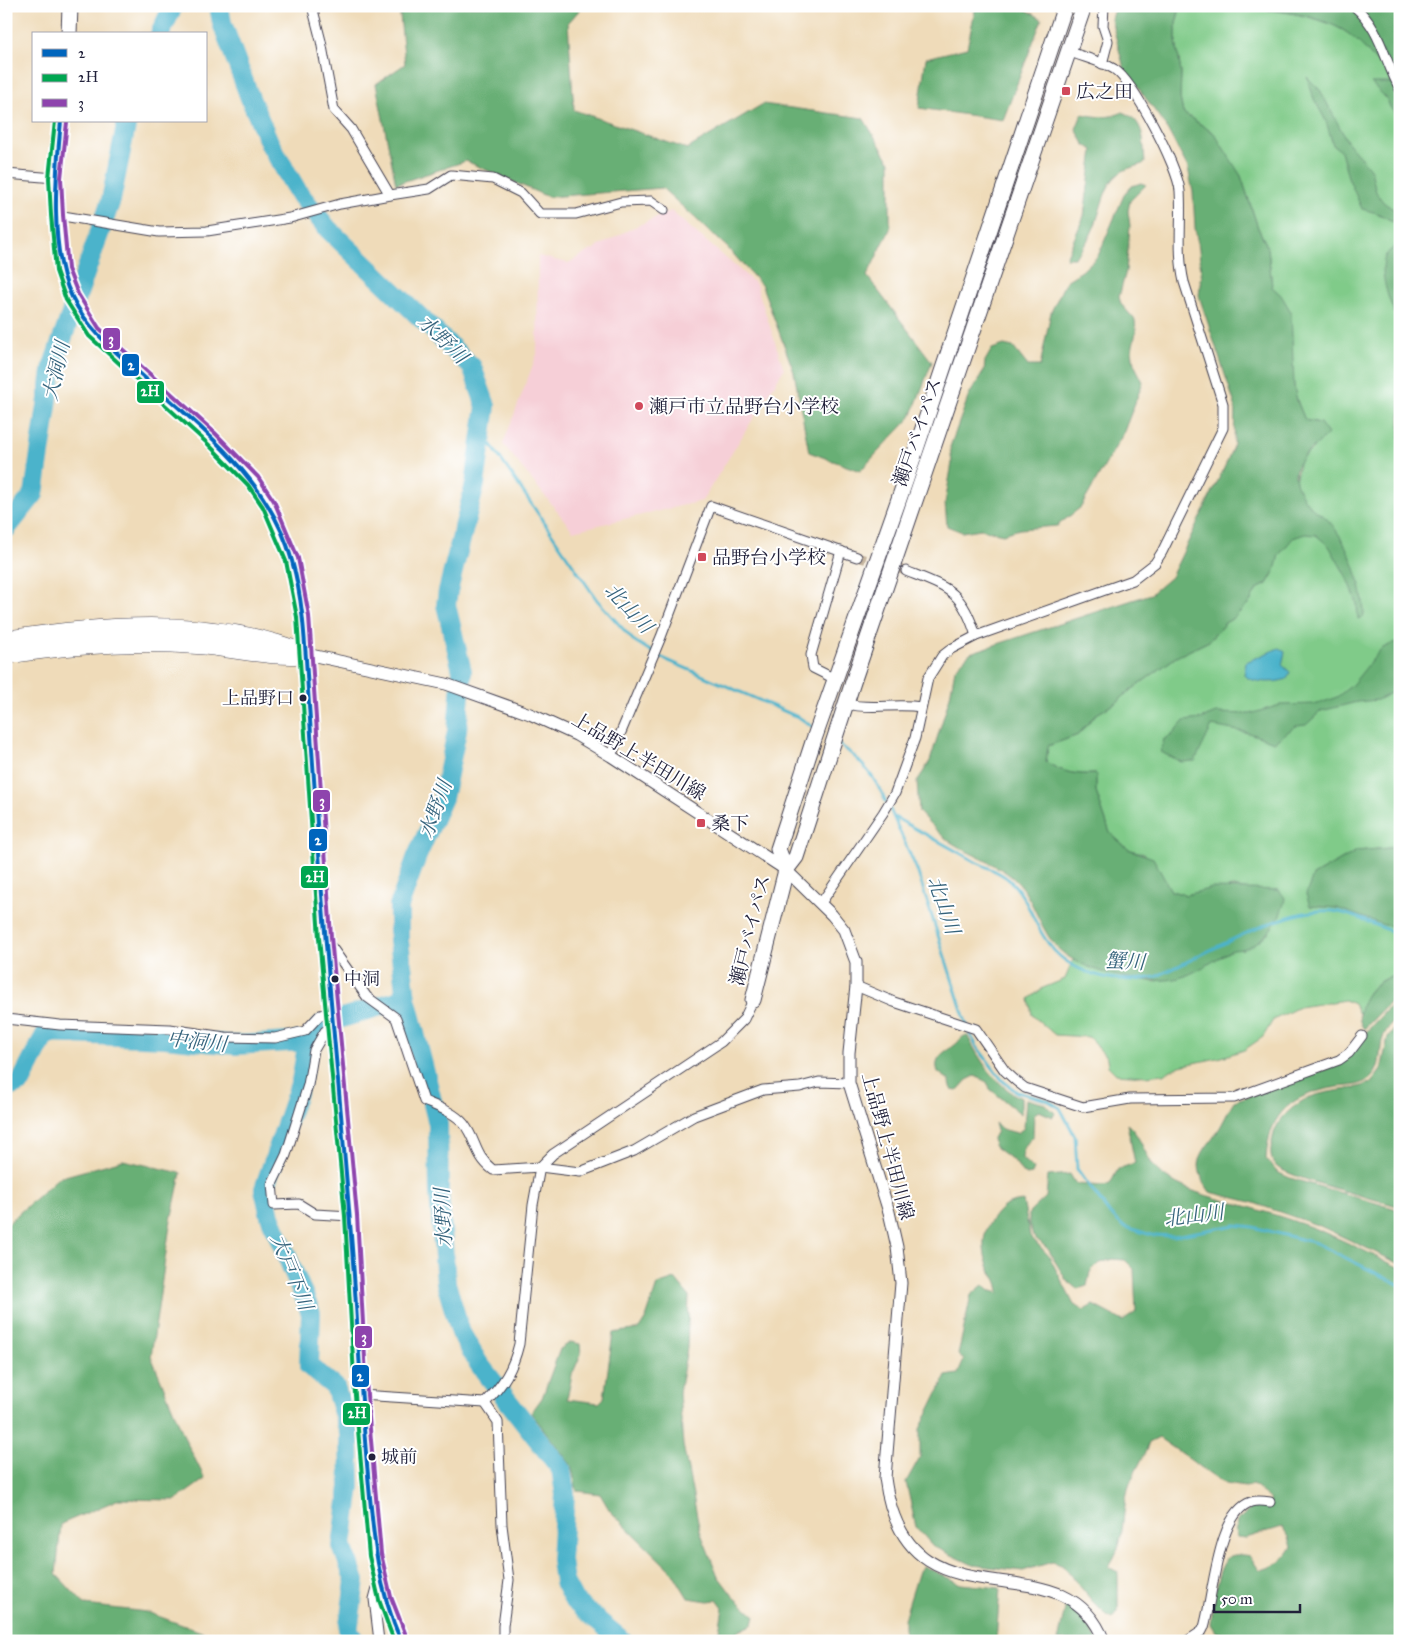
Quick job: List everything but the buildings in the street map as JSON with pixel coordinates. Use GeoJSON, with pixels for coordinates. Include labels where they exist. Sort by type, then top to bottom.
{"type":"FeatureCollection","features":[{"type":"Feature","properties":{"kind":"highway"},"geometry":{"type":"LineString","coordinates":[[69,32],[70,6]]}},
{"type":"Feature","properties":{"kind":"highway","name":"瀬戸バイパス"},"geometry":{"type":"LineString","coordinates":[[786,870],[778,849],[823,713],[906,479],[1064,6]]}},
{"type":"Feature","properties":{"kind":"highway","name":"瀬戸バイパス"},"geometry":{"type":"LineString","coordinates":[[753,1000],[786,870],[796,857],[846,704],[1084,6]]}},
{"type":"Feature","properties":{"kind":"highway"},"geometry":{"type":"LineString","coordinates":[[61,122],[55,178],[59,252],[66,284],[80,313],[94,332],[126,363],[233,458],[269,504],[292,559],[302,616],[306,654],[332,1029],[351,1216],[361,1395],[379,1579],[390,1617],[401,1641]]}},
{"type":"Feature","properties":{"kind":"highway"},"geometry":{"type":"LineString","coordinates":[[6,640],[109,629],[174,629],[278,643],[306,654]]}},
{"type":"Feature","properties":{"kind":"highway"},"geometry":{"type":"LineString","coordinates":[[6,656],[71,646],[144,643],[207,646],[277,655],[306,654]]}},
{"type":"Feature","properties":{"kind":"street"},"geometry":{"type":"LineString","coordinates":[[312,6],[334,110],[352,129],[390,195]]}},
{"type":"Feature","properties":{"kind":"street"},"geometry":{"type":"LineString","coordinates":[[1102,64],[1108,41],[1102,26],[1104,6]]}},
{"type":"Feature","properties":{"kind":"street"},"geometry":{"type":"LineString","coordinates":[[1354,6],[1363,14],[1378,35],[1400,89]]}},
{"type":"Feature","properties":{"kind":"street"},"geometry":{"type":"LineString","coordinates":[[820,903],[895,793],[913,747],[928,678],[934,666],[951,649],[976,636],[1120,585],[1144,572],[1155,563],[1223,428],[1223,404],[1180,264],[1180,191],[1177,174],[1171,158],[1127,82],[1114,69],[1068,51]]}},
{"type":"Feature","properties":{"kind":"street"},"geometry":{"type":"LineString","coordinates":[[6,174],[55,178]]}},
{"type":"Feature","properties":{"kind":"street"},"geometry":{"type":"LineString","coordinates":[[56,215],[159,232],[207,231],[290,218],[340,204],[429,189],[452,175],[493,179],[521,193],[540,214],[576,214],[622,202],[651,201],[664,210]]}},
{"type":"Feature","properties":{"kind":"street"},"geometry":{"type":"LineString","coordinates":[[611,756],[711,506],[857,556]]}},
{"type":"Feature","properties":{"kind":"street"},"geometry":{"type":"LineString","coordinates":[[835,679],[819,673],[810,662],[841,551]]}},
{"type":"Feature","properties":{"kind":"street"},"geometry":{"type":"LineString","coordinates":[[906,571],[952,591],[966,610],[976,636]]}},
{"type":"Feature","properties":{"kind":"street","name":"上品野上半田川線"},"geometry":{"type":"LineString","coordinates":[[306,654],[446,684],[530,714],[576,735],[786,870],[820,903],[844,930],[856,962],[856,986],[849,1053],[849,1083],[898,1246],[901,1283],[885,1478],[891,1510],[896,1522],[917,1551],[939,1568],[961,1575],[1047,1590],[1070,1598],[1088,1613],[1104,1641]]}},
{"type":"Feature","properties":{"kind":"street"},"geometry":{"type":"LineString","coordinates":[[846,704],[862,708],[903,704],[921,707]]}},
{"type":"Feature","properties":{"kind":"street"},"geometry":{"type":"LineString","coordinates":[[325,938],[367,997],[388,1010],[396,1018],[424,1101],[452,1113],[465,1125],[482,1161],[493,1170],[540,1167],[580,1172],[634,1151],[694,1116],[763,1090],[800,1087],[819,1082],[849,1083]]}},
{"type":"Feature","properties":{"kind":"street"},"geometry":{"type":"LineString","coordinates":[[856,986],[894,1002],[976,1029],[1005,1071],[1025,1088],[1083,1107],[1147,1098],[1234,1098],[1339,1060],[1349,1053],[1362,1036]]}},
{"type":"Feature","properties":{"kind":"street"},"geometry":{"type":"LineString","coordinates":[[361,1395],[486,1402],[502,1385],[514,1366],[519,1344],[533,1205],[540,1167],[553,1154],[721,1042],[744,1018],[753,1000]]}},
{"type":"Feature","properties":{"kind":"street"},"geometry":{"type":"LineString","coordinates":[[6,1020],[60,1025],[170,1029],[225,1037],[275,1038],[305,1031],[320,1015],[331,1012]]}},
{"type":"Feature","properties":{"kind":"street"},"geometry":{"type":"LineString","coordinates":[[332,1029],[325,1030],[314,1050],[305,1094],[286,1156],[272,1184],[274,1206],[299,1204],[315,1214],[351,1216]]}},
{"type":"Feature","properties":{"kind":"street"},"geometry":{"type":"LineString","coordinates":[[486,1402],[498,1422],[502,1525],[509,1580],[503,1641]]}},
{"type":"Feature","properties":{"kind":"street"},"geometry":{"type":"LineString","coordinates":[[1187,1641],[1202,1631],[1204,1627],[1215,1564],[1228,1528],[1237,1512],[1251,1502],[1270,1502]]}},
{"type":"Feature","properties":{"kind":"street"},"geometry":{"type":"LineString","coordinates":[[379,1579],[374,1599],[379,1641]]}},
{"type":"Feature","properties":{"kind":"shaded area","name":"瀬戸市立品野台小学校"},"geometry":{"type":"Polygon","coordinates":[[[671,211],[756,284],[784,369],[702,501],[573,531],[503,444],[537,354],[538,256],[568,263],[632,228],[671,211]]]}},
{"type":"Feature","properties":{"kind":"green space"},"geometry":{"type":"Polygon","coordinates":[[[399,6],[583,6],[568,23],[574,110],[687,149],[763,104],[863,118],[890,162],[890,229],[867,276],[932,362],[911,417],[860,471],[809,452],[794,372],[762,286],[727,247],[662,188],[548,197],[466,161],[396,184],[376,84],[405,64],[399,6]]]}},
{"type":"Feature","properties":{"kind":"green space"},"geometry":{"type":"Polygon","coordinates":[[[976,6],[1020,6],[1042,19],[1003,120],[919,108],[926,58],[967,48],[976,6]]]}},
{"type":"Feature","properties":{"kind":"green space"},"geometry":{"type":"Polygon","coordinates":[[[1115,6],[1184,6],[1180,8],[1176,23],[1176,41],[1181,73],[1180,98],[1183,113],[1214,133],[1241,176],[1258,228],[1268,248],[1272,287],[1281,295],[1291,312],[1294,386],[1297,401],[1305,420],[1320,423],[1328,434],[1303,457],[1296,469],[1295,479],[1301,494],[1313,509],[1325,517],[1336,529],[1349,553],[1358,579],[1364,616],[1358,619],[1357,604],[1350,583],[1329,546],[1316,535],[1305,534],[1293,538],[1279,555],[1275,570],[1267,584],[1257,589],[1250,602],[1235,617],[1225,623],[1209,641],[1176,657],[1117,702],[1095,715],[1078,735],[1048,746],[1046,762],[1052,766],[1070,772],[1096,774],[1096,792],[1110,833],[1128,849],[1153,858],[1171,891],[1186,895],[1212,888],[1279,890],[1285,898],[1276,922],[1265,936],[1251,946],[1228,952],[1202,968],[1171,980],[1135,979],[1115,975],[1079,963],[1064,954],[1048,936],[1025,892],[1012,877],[998,867],[952,843],[939,833],[919,812],[917,782],[930,761],[950,696],[955,669],[970,653],[1151,594],[1171,577],[1234,444],[1235,405],[1199,296],[1201,275],[1199,250],[1195,228],[1193,192],[1188,168],[1165,125],[1124,68],[1111,19],[1115,6]]]}},
{"type":"Feature","properties":{"kind":"green space"},"geometry":{"type":"Polygon","coordinates":[[[1184,6],[1266,10],[1326,22],[1353,37],[1377,62],[1386,62],[1400,93],[1400,847],[1357,851],[1313,876],[1310,906],[1337,908],[1400,926],[1400,972],[1384,979],[1373,987],[1365,998],[1359,1014],[1354,1004],[1345,1000],[1299,1007],[1273,1020],[1263,1037],[1244,1050],[1180,1066],[1163,1074],[1146,1076],[1116,1074],[1108,1066],[1107,1058],[1089,1037],[1055,1035],[1032,1015],[1029,999],[1043,988],[1065,979],[1073,960],[1110,974],[1155,982],[1218,958],[1233,949],[1243,949],[1269,932],[1279,890],[1248,890],[1233,887],[1186,895],[1171,891],[1145,854],[1128,849],[1110,833],[1096,792],[1096,774],[1070,772],[1052,766],[1046,762],[1048,746],[1078,735],[1095,715],[1117,702],[1176,657],[1209,641],[1225,623],[1235,617],[1250,602],[1257,589],[1267,584],[1275,570],[1300,459],[1312,450],[1320,423],[1305,420],[1297,400],[1294,387],[1291,334],[1286,308],[1272,287],[1268,248],[1258,228],[1241,176],[1202,125],[1183,113],[1180,98],[1181,73],[1176,41],[1176,23],[1180,8],[1184,6]]]}},
{"type":"Feature","properties":{"kind":"green space"},"geometry":{"type":"Polygon","coordinates":[[[1198,6],[1352,6],[1372,28],[1386,62],[1377,62],[1357,41],[1343,30],[1310,17],[1272,10],[1198,6]]]}},
{"type":"Feature","properties":{"kind":"green space"},"geometry":{"type":"Polygon","coordinates":[[[1357,6],[1400,6],[1400,85],[1357,6]]]}},
{"type":"Feature","properties":{"kind":"green space"},"geometry":{"type":"Polygon","coordinates":[[[1307,77],[1320,90],[1347,141],[1371,170],[1376,192],[1383,202],[1400,214],[1400,225],[1377,213],[1362,209],[1348,177],[1341,151],[1333,145],[1326,121],[1314,99],[1307,77]]]}},
{"type":"Feature","properties":{"kind":"green space"},"geometry":{"type":"Polygon","coordinates":[[[1371,83],[1394,83],[1400,93],[1400,119],[1391,109],[1386,98],[1371,83]]]}},
{"type":"Feature","properties":{"kind":"green space"},"geometry":{"type":"Polygon","coordinates":[[[1123,112],[1136,121],[1140,127],[1145,163],[1125,170],[1115,177],[1107,189],[1087,242],[1074,258],[1066,258],[1084,216],[1093,150],[1084,144],[1076,129],[1082,114],[1103,117],[1123,112]]]}},
{"type":"Feature","properties":{"kind":"green space"},"geometry":{"type":"Polygon","coordinates":[[[1141,183],[1146,185],[1130,201],[1128,211],[1130,226],[1126,271],[1119,297],[1121,304],[1135,320],[1136,332],[1132,350],[1134,364],[1143,382],[1123,434],[1081,507],[1057,526],[1020,529],[1003,534],[981,529],[962,532],[947,526],[945,503],[952,463],[950,447],[969,395],[984,371],[985,361],[992,349],[1004,345],[1013,347],[1028,366],[1040,366],[1051,312],[1066,281],[1082,271],[1098,256],[1124,195],[1132,186],[1141,183]]]}},
{"type":"Feature","properties":{"kind":"green space"},"geometry":{"type":"Polygon","coordinates":[[[1395,246],[1400,252],[1397,273],[1400,277],[1400,323],[1389,300],[1383,270],[1386,255],[1395,246]]]}},
{"type":"Feature","properties":{"kind":"green space"},"geometry":{"type":"Polygon","coordinates":[[[1400,640],[1400,685],[1393,692],[1377,700],[1357,702],[1321,711],[1306,725],[1296,726],[1274,742],[1249,733],[1212,726],[1195,761],[1181,762],[1161,752],[1164,739],[1172,735],[1184,721],[1201,719],[1216,713],[1250,714],[1280,705],[1318,704],[1337,697],[1352,685],[1381,649],[1400,640]]]}},
{"type":"Feature","properties":{"kind":"green space"},"geometry":{"type":"Polygon","coordinates":[[[1400,847],[1400,926],[1384,925],[1337,908],[1310,906],[1306,894],[1313,876],[1357,851],[1400,847]]]}},
{"type":"Feature","properties":{"kind":"green space"},"geometry":{"type":"Polygon","coordinates":[[[1400,972],[1400,995],[1392,1000],[1364,1029],[1359,1016],[1367,994],[1381,981],[1400,972]]]}},
{"type":"Feature","properties":{"kind":"green space"},"geometry":{"type":"Polygon","coordinates":[[[1400,999],[1398,1017],[1384,1035],[1375,1074],[1364,1083],[1322,1090],[1296,1100],[1278,1117],[1272,1128],[1266,1159],[1277,1172],[1290,1178],[1400,1210],[1400,1264],[1320,1226],[1251,1202],[1210,1192],[1203,1180],[1199,1162],[1234,1101],[1340,1064],[1368,1030],[1393,1003],[1400,999]]]}},
{"type":"Feature","properties":{"kind":"green space"},"geometry":{"type":"Polygon","coordinates":[[[1400,1021],[1400,1207],[1314,1182],[1283,1171],[1276,1166],[1271,1156],[1272,1145],[1277,1126],[1284,1115],[1299,1103],[1312,1096],[1371,1083],[1381,1070],[1388,1037],[1400,1021]]]}},
{"type":"Feature","properties":{"kind":"green space"},"geometry":{"type":"Polygon","coordinates":[[[967,1035],[989,1071],[1012,1093],[1021,1098],[1021,1114],[990,1089],[987,1082],[975,1076],[967,1080],[957,1091],[952,1090],[949,1080],[938,1072],[937,1061],[939,1057],[962,1037],[967,1035]]]}},
{"type":"Feature","properties":{"kind":"green space"},"geometry":{"type":"Polygon","coordinates":[[[1026,1099],[1045,1104],[1055,1113],[1053,1117],[1039,1111],[1034,1114],[1033,1137],[1025,1147],[1022,1156],[1022,1159],[1034,1169],[1032,1174],[1027,1175],[1022,1173],[1016,1163],[995,1147],[992,1140],[997,1131],[995,1123],[1002,1129],[1017,1133],[1024,1128],[1026,1099]]]}},
{"type":"Feature","properties":{"kind":"green space"},"geometry":{"type":"Polygon","coordinates":[[[1127,1124],[1133,1129],[1153,1165],[1159,1172],[1177,1184],[1206,1196],[1249,1207],[1313,1228],[1400,1268],[1400,1641],[1246,1641],[1242,1637],[1216,1632],[1211,1624],[1214,1598],[1218,1577],[1226,1561],[1233,1555],[1250,1556],[1259,1570],[1278,1563],[1292,1547],[1289,1537],[1282,1527],[1246,1538],[1237,1537],[1235,1531],[1239,1519],[1254,1506],[1266,1506],[1271,1500],[1252,1485],[1246,1487],[1225,1484],[1159,1438],[1149,1443],[1128,1489],[1118,1548],[1108,1567],[1118,1572],[1118,1612],[1113,1619],[1107,1616],[1093,1602],[1063,1566],[1052,1562],[1023,1571],[973,1565],[933,1546],[916,1527],[906,1482],[920,1457],[920,1429],[946,1376],[958,1374],[964,1360],[958,1355],[971,1295],[983,1285],[988,1290],[999,1293],[997,1282],[987,1262],[984,1242],[990,1223],[1003,1207],[1023,1201],[1030,1236],[1049,1256],[1074,1305],[1084,1310],[1093,1305],[1123,1321],[1136,1312],[1134,1269],[1125,1260],[1112,1259],[1098,1264],[1090,1272],[1087,1286],[1077,1289],[1066,1280],[1048,1249],[1033,1236],[1029,1225],[1029,1213],[1046,1197],[1048,1176],[1070,1174],[1076,1184],[1104,1186],[1110,1184],[1118,1169],[1135,1163],[1127,1124]]]}},
{"type":"Feature","properties":{"kind":"green space"},"geometry":{"type":"Polygon","coordinates":[[[123,1160],[181,1173],[170,1225],[151,1356],[186,1441],[205,1479],[176,1500],[119,1499],[61,1524],[56,1574],[85,1605],[147,1612],[226,1641],[6,1641],[6,1225],[58,1178],[123,1160]]]}},
{"type":"Feature","properties":{"kind":"green space"},"geometry":{"type":"Polygon","coordinates":[[[675,1279],[689,1296],[687,1348],[679,1393],[683,1445],[700,1531],[718,1576],[733,1596],[755,1616],[753,1624],[732,1634],[731,1641],[691,1641],[708,1639],[719,1631],[723,1608],[717,1600],[708,1601],[688,1598],[673,1573],[610,1511],[600,1494],[577,1491],[571,1465],[531,1413],[542,1398],[560,1349],[571,1342],[580,1344],[581,1354],[572,1375],[567,1399],[599,1403],[604,1398],[613,1333],[639,1329],[646,1318],[657,1285],[675,1279]]]}},
{"type":"Feature","properties":{"kind":"green space"},"geometry":{"type":"Polygon","coordinates":[[[923,1566],[961,1584],[1000,1588],[996,1641],[904,1641],[904,1619],[919,1571],[923,1566]]]}},
{"type":"Feature","properties":{"kind":"green space"},"geometry":{"type":"Polygon","coordinates":[[[1066,1604],[1081,1616],[1098,1641],[1058,1641],[1066,1604]]]}},
{"type":"Feature","properties":{"kind":"water"},"geometry":{"type":"Polygon","coordinates":[[[1279,648],[1285,652],[1282,665],[1290,672],[1287,679],[1265,682],[1253,680],[1244,675],[1246,662],[1279,648]]]}},
{"type":"Feature","properties":{"kind":"waterway","name":"大洞川"},"geometry":{"type":"LineString","coordinates":[[161,32],[173,6]]}},
{"type":"Feature","properties":{"kind":"waterway","name":"水野川"},"geometry":{"type":"LineString","coordinates":[[219,6],[222,23],[250,98],[270,144],[298,192],[328,229],[472,367],[486,406],[475,484],[446,605],[462,671],[457,731],[443,798],[417,856],[399,906],[399,941],[406,998],[438,1124],[439,1192],[446,1283],[461,1333],[479,1364],[561,1469],[565,1494],[561,1560],[564,1582],[574,1601],[623,1641]]}},
{"type":"Feature","properties":{"kind":"waterway","name":"大洞川"},"geometry":{"type":"LineString","coordinates":[[6,529],[34,494],[53,365],[111,200],[127,122]]}},
{"type":"Feature","properties":{"kind":"waterway","name":"北山川"},"geometry":{"type":"LineString","coordinates":[[483,433],[597,600],[633,640],[660,657],[800,718],[813,727]]}},
{"type":"Feature","properties":{"kind":"waterway","name":"北山川"},"geometry":{"type":"LineString","coordinates":[[837,743],[866,768],[886,802]]}},
{"type":"Feature","properties":{"kind":"waterway","name":"北山川"},"geometry":{"type":"LineString","coordinates":[[889,807],[917,870],[969,1032],[977,1047],[1003,1081],[1017,1092],[1047,1100],[1060,1108],[1075,1136],[1077,1169],[1110,1214],[1123,1226],[1151,1235],[1174,1236],[1235,1225],[1253,1227],[1316,1243],[1400,1285]]}},
{"type":"Feature","properties":{"kind":"waterway","name":"蟹川"},"geometry":{"type":"LineString","coordinates":[[894,817],[1004,876],[1020,892],[1041,932],[1055,952],[1067,962],[1095,975],[1125,980],[1155,977],[1246,933],[1296,915],[1319,911],[1347,914],[1400,935]]}},
{"type":"Feature","properties":{"kind":"waterway","name":"中洞川"},"geometry":{"type":"LineString","coordinates":[[6,1089],[21,1082],[46,1033],[165,1038],[235,1045],[308,1041],[323,1024],[406,998]]}},
{"type":"Feature","properties":{"kind":"waterway","name":"大戸下川"},"geometry":{"type":"LineString","coordinates":[[308,1041],[301,1081],[264,1189],[270,1216],[311,1313],[309,1366],[335,1387],[349,1432],[350,1487],[342,1546],[355,1581],[348,1631],[355,1641]]}},
{"type":"Feature","properties":{"kind":"tunnel"},"geometry":{"type":"LineString","coordinates":[[857,557],[906,571]]}},
{"type":"Feature","properties":{"kind":"transit line","name":"2H"},"geometry":{"type":"LineString","coordinates":[[55,122],[49,178],[51,215],[56,271],[66,300],[89,336],[207,443],[248,485],[263,507],[286,561],[297,617],[319,938],[345,1216],[355,1395],[369,1556],[379,1600],[394,1641]]}},
{"type":"Feature","properties":{"kind":"transit line","name":"2"},"geometry":{"type":"LineString","coordinates":[[61,122],[56,187],[57,235],[65,279],[72,297],[100,337],[183,411],[229,455],[249,479],[267,504],[281,531],[296,577],[305,641],[320,868],[349,1208],[363,1417],[372,1518],[381,1580],[401,1641]]}},
{"type":"Feature","properties":{"kind":"transit line","name":"3"},"geometry":{"type":"LineString","coordinates":[[67,122],[61,178],[63,215],[68,269],[78,294],[99,328],[215,433],[258,477],[274,501],[298,558],[309,616],[331,937],[357,1215],[367,1395],[381,1554],[391,1597],[407,1638]]}},
{"type":"Feature","properties":{"kind":"place","name":"広之田"},"geometry":{"type":"Point","coordinates":[1066,91]}},
{"type":"Feature","properties":{"kind":"place","name":"瀬戸市立品野台小学校"},"geometry":{"type":"Point","coordinates":[639,406]}},
{"type":"Feature","properties":{"kind":"place","name":"品野台小学校"},"geometry":{"type":"Point","coordinates":[702,557]}},
{"type":"Feature","properties":{"kind":"place","name":"上品野口"},"geometry":{"type":"Point","coordinates":[303,698]}},
{"type":"Feature","properties":{"kind":"place","name":"桑下"},"geometry":{"type":"Point","coordinates":[701,823]}},
{"type":"Feature","properties":{"kind":"place","name":"中洞"},"geometry":{"type":"Point","coordinates":[335,979]}},
{"type":"Feature","properties":{"kind":"place","name":"城前"},"geometry":{"type":"Point","coordinates":[372,1457]}}]}
